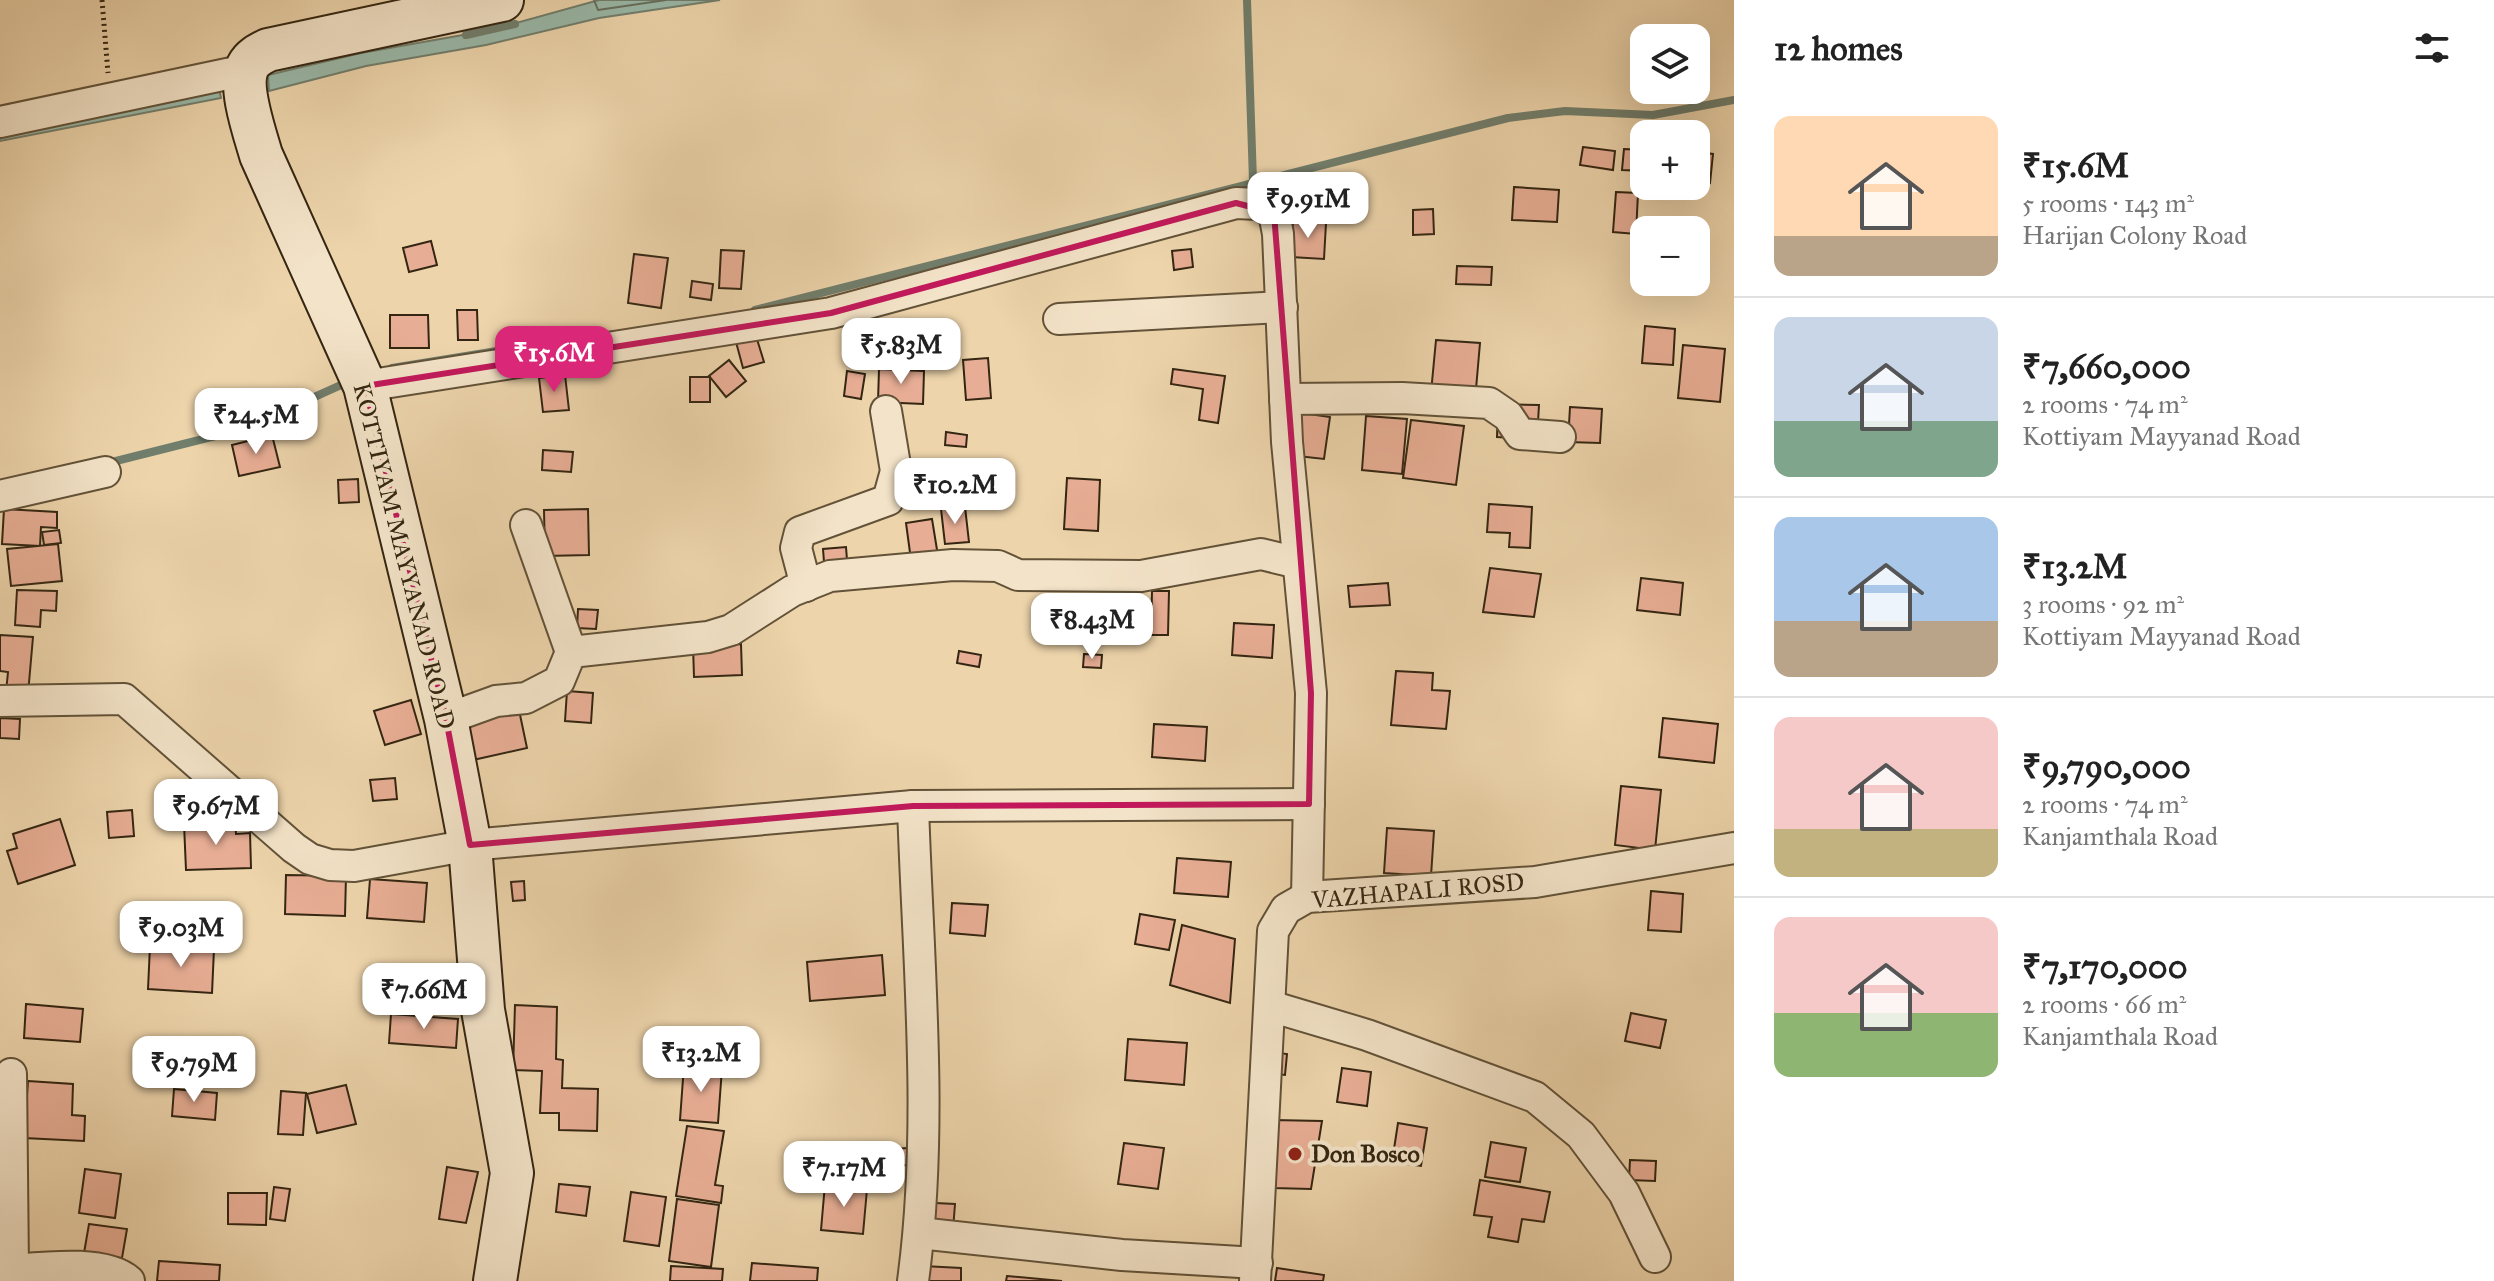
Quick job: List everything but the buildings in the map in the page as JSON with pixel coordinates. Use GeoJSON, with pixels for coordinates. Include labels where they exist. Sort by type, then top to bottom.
{"type":"FeatureCollection","features":[{"type":"Feature","properties":{"kind":"street"},"geometry":{"type":"LineString","coordinates":[[0,122],[246,70],[252,60],[268,50],[502,0]]}},
{"type":"Feature","properties":{"kind":"street","name":"KOTTIYAM MAYYANAD ROAD"},"geometry":{"type":"LineString","coordinates":[[246,70],[249,115],[261,155],[365,386],[446,719],[470,845],[483,1010],[512,1173],[495,1281]]}},
{"type":"Feature","properties":{"kind":"street"},"geometry":{"type":"LineString","coordinates":[[365,386],[831,313],[1236,203],[1258,204],[1274,213],[1282,307],[1285,399],[1311,693],[1307,897]]}},
{"type":"Feature","properties":{"kind":"street"},"geometry":{"type":"LineString","coordinates":[[1059,319],[1282,307]]}},
{"type":"Feature","properties":{"kind":"street"},"geometry":{"type":"LineString","coordinates":[[1285,399],[1402,398],[1489,403],[1508,416],[1520,434],[1560,437]]}},
{"type":"Feature","properties":{"kind":"street"},"geometry":{"type":"LineString","coordinates":[[806,586],[796,548],[800,532],[888,500],[896,471],[886,411]]}},
{"type":"Feature","properties":{"kind":"street"},"geometry":{"type":"LineString","coordinates":[[0,496],[105,472]]}},
{"type":"Feature","properties":{"kind":"street"},"geometry":{"type":"LineString","coordinates":[[446,719],[496,701],[526,698],[559,681],[571,652],[526,525]]}},
{"type":"Feature","properties":{"kind":"street"},"geometry":{"type":"LineString","coordinates":[[571,652],[708,637],[731,630],[806,586],[830,576],[953,565],[998,566],[1018,575],[1129,576],[1261,554],[1298,563]]}},
{"type":"Feature","properties":{"kind":"street"},"geometry":{"type":"LineString","coordinates":[[0,701],[124,699],[294,848],[310,859],[330,865],[354,866],[470,845],[913,806],[1309,804]]}},
{"type":"Feature","properties":{"kind":"street"},"geometry":{"type":"LineString","coordinates":[[913,806],[922,1089],[919,1233],[913,1281]]}},
{"type":"Feature","properties":{"kind":"street","name":"VAZHAPALI ROSD"},"geometry":{"type":"LineString","coordinates":[[1256,1272],[1273,931],[1286,909],[1307,897],[1535,882],[1734,848]]}},
{"type":"Feature","properties":{"kind":"street"},"geometry":{"type":"LineString","coordinates":[[1270,1006],[1367,1035],[1535,1097],[1581,1135],[1624,1193],[1655,1257]]}},
{"type":"Feature","properties":{"kind":"street"},"geometry":{"type":"LineString","coordinates":[[11,1074],[6,1270],[94,1267],[120,1273],[129,1281]]}},
{"type":"Feature","properties":{"kind":"street"},"geometry":{"type":"LineString","coordinates":[[919,1233],[1256,1272]]}},
{"type":"Feature","properties":{"kind":"path"},"geometry":{"type":"LineString","coordinates":[[102,0],[104,56],[112,98]]}},
{"type":"Feature","properties":{"kind":"highlighted area"},"geometry":{"type":"Polygon","coordinates":[[[1236,203],[1274,213],[1311,693],[1309,804],[913,806],[470,845],[446,719],[365,386],[831,313],[1236,203]]]}},
{"type":"Feature","properties":{"kind":"water"},"geometry":{"type":"Polygon","coordinates":[[[599,0],[720,0],[599,18],[486,45],[366,66],[269,91],[268,75],[361,53],[491,30],[599,0]]]}},
{"type":"Feature","properties":{"kind":"water"},"geometry":{"type":"Polygon","coordinates":[[[217,80],[221,98],[0,141],[0,128],[217,80]]]}},
{"type":"Feature","properties":{"kind":"waterway"},"geometry":{"type":"LineString","coordinates":[[1247,0],[1253,181]]}},
{"type":"Feature","properties":{"kind":"waterway"},"geometry":{"type":"LineString","coordinates":[[466,35],[515,24]]}},
{"type":"Feature","properties":{"kind":"waterway"},"geometry":{"type":"LineString","coordinates":[[755,310],[1508,118],[1565,111],[1653,115],[1734,100]]}},
{"type":"Feature","properties":{"kind":"waterway"},"geometry":{"type":"LineString","coordinates":[[392,368],[564,340]]}},
{"type":"Feature","properties":{"kind":"waterway"},"geometry":{"type":"LineString","coordinates":[[108,463],[243,429],[341,385]]}},
{"type":"Feature","properties":{"kind":"place","name":"Don Bosco"},"geometry":{"type":"Point","coordinates":[1295,1154]}}]}
